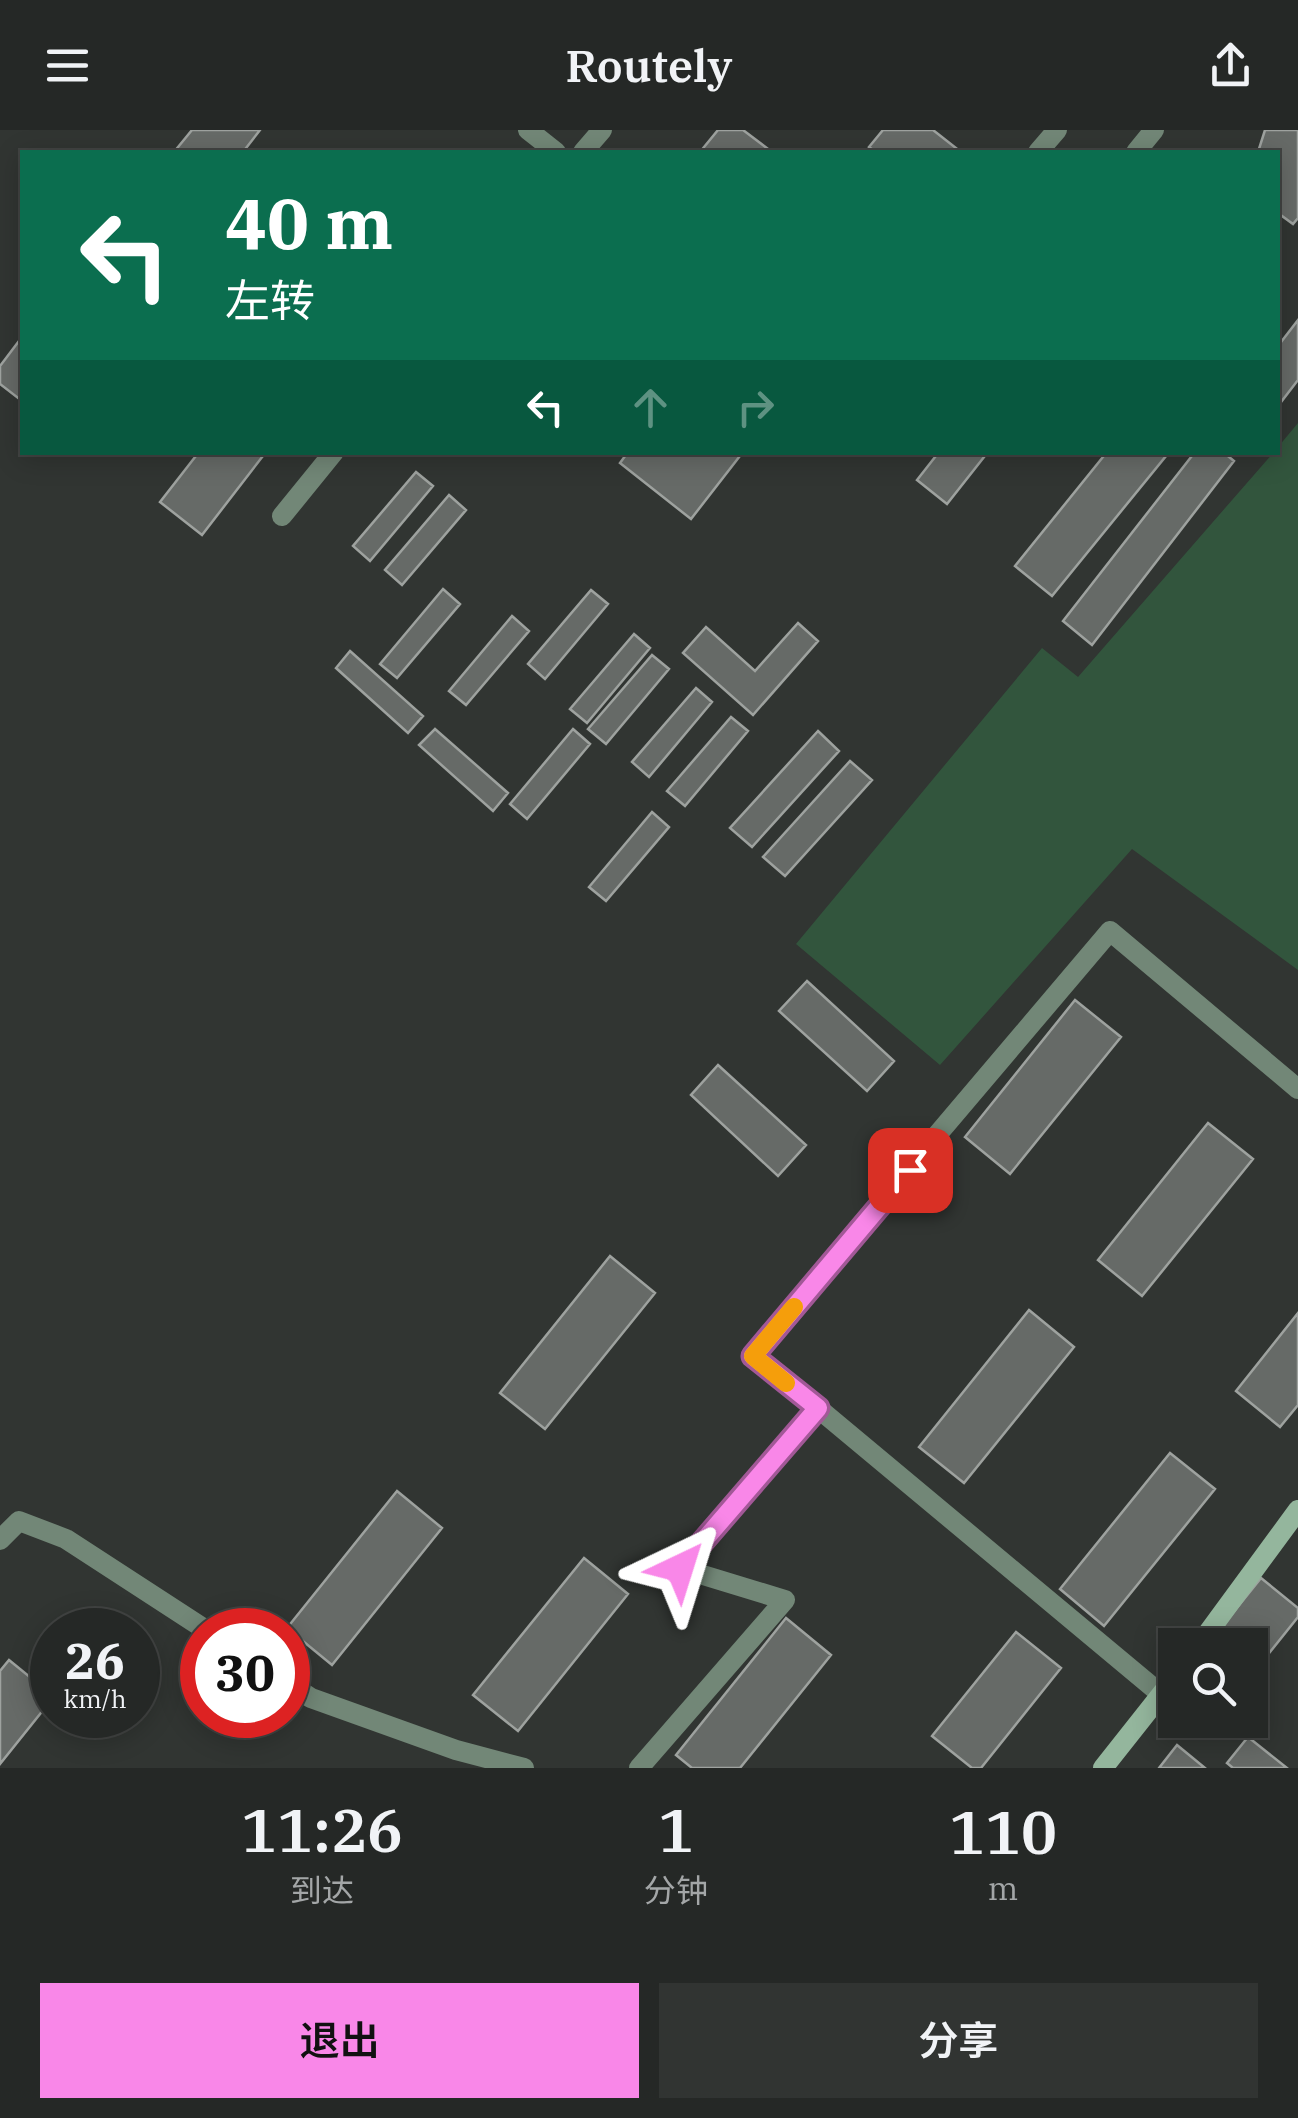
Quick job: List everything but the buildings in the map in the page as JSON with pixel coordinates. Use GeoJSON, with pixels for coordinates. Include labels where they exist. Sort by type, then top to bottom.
{"type":"FeatureCollection","features":[{"type":"Feature","properties":{"kind":"street"},"geometry":{"type":"LineString","coordinates":[[528,130],[553,150]]}},
{"type":"Feature","properties":{"kind":"street"},"geometry":{"type":"LineString","coordinates":[[585,150],[602,130]]}},
{"type":"Feature","properties":{"kind":"street"},"geometry":{"type":"LineString","coordinates":[[1040,150],[1057,130]]}},
{"type":"Feature","properties":{"kind":"street"},"geometry":{"type":"LineString","coordinates":[[1138,150],[1154,130]]}},
{"type":"Feature","properties":{"kind":"street"},"geometry":{"type":"LineString","coordinates":[[282,516],[332,455]]}},
{"type":"Feature","properties":{"kind":"street"},"geometry":{"type":"LineString","coordinates":[[938,1135],[1110,930],[1298,1089]]}},
{"type":"Feature","properties":{"kind":"street"},"geometry":{"type":"LineString","coordinates":[[639,1768],[785,1600],[680,1568],[818,1408],[1158,1692]]}},
{"type":"Feature","properties":{"kind":"street"},"geometry":{"type":"LineString","coordinates":[[1211,1628],[1298,1510]]}},
{"type":"Feature","properties":{"kind":"street"},"geometry":{"type":"LineString","coordinates":[[0,1540],[18,1522],[66,1539],[180,1613]]}},
{"type":"Feature","properties":{"kind":"street"},"geometry":{"type":"LineString","coordinates":[[310,1698],[456,1750],[524,1768]]}},
{"type":"Feature","properties":{"kind":"street"},"geometry":{"type":"LineString","coordinates":[[1103,1768],[1158,1700]]}},
{"type":"Feature","properties":{"kind":"lane"},"geometry":{"type":"LineString","coordinates":[[818,1408],[753,1356],[910,1170]]}},
{"type":"Feature","properties":{"kind":"green space"},"geometry":{"type":"Polygon","coordinates":[[[1298,423],[1298,970],[1132,849],[940,1065],[796,944],[1042,648],[1078,677],[1271,455],[1280,455],[1280,445],[1298,423]]]}},
{"type":"Feature","properties":{"kind":"slow traffic"},"geometry":{"type":"LineString","coordinates":[[786,1383],[753,1356],[794,1307]]}},
{"type":"Feature","properties":{"kind":"route"},"geometry":{"type":"LineString","coordinates":[[680,1568],[818,1408],[753,1356],[910,1170]]}}]}
